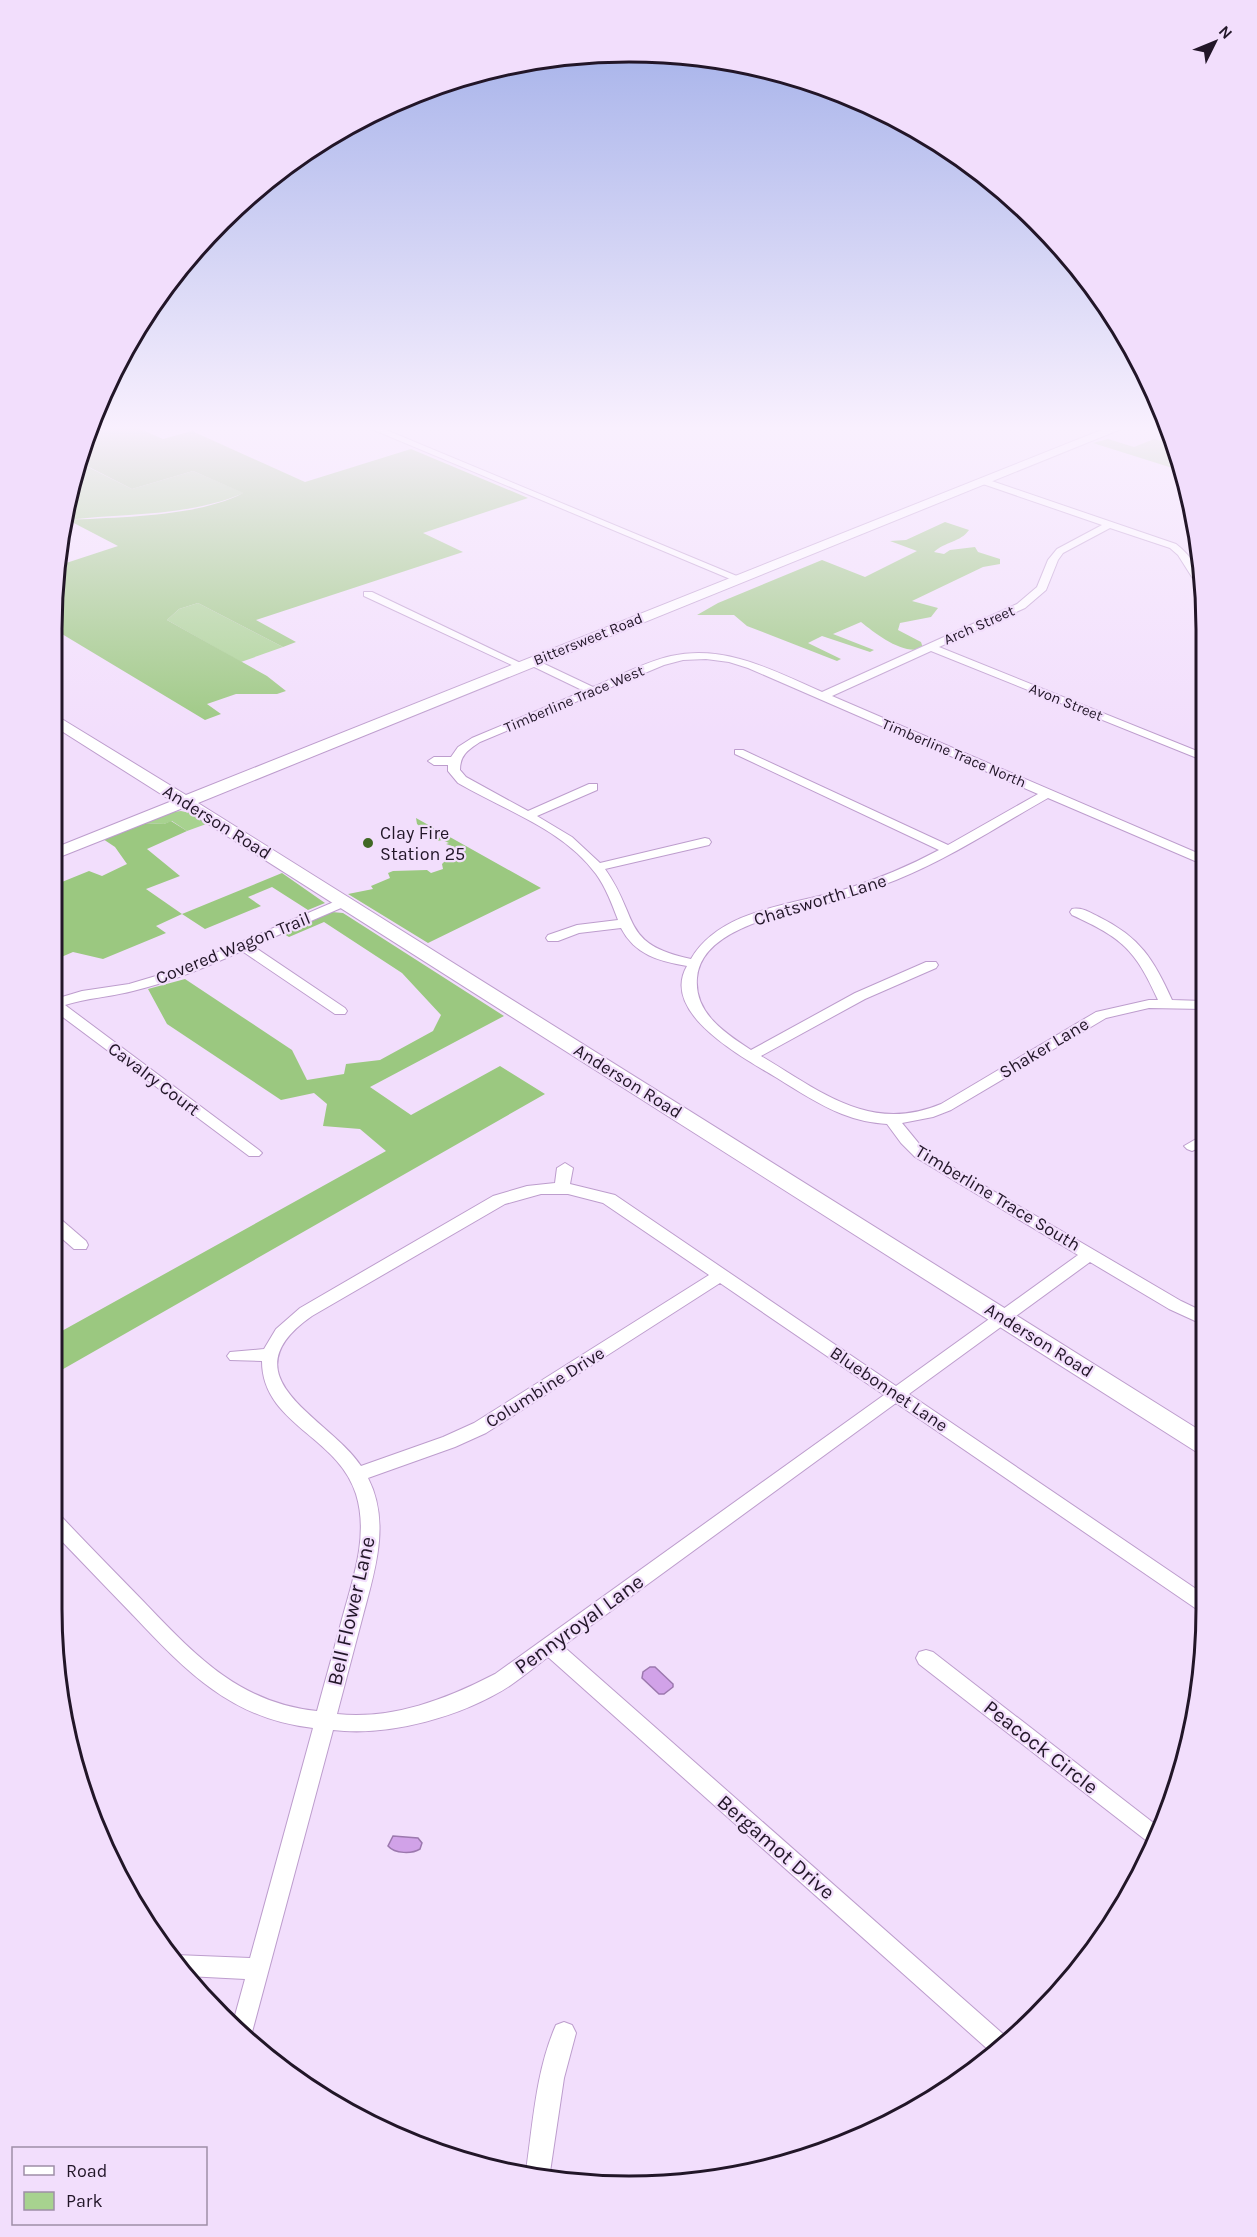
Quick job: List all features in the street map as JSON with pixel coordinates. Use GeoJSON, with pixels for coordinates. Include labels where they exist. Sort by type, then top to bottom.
{"type":"FeatureCollection","features":[{"type":"Feature","properties":{"kind":"street"},"geometry":{"type":"LineString","coordinates":[[619,529],[739,579]]}},
{"type":"Feature","properties":{"kind":"street","name":"Bittersweet Road"},"geometry":{"type":"LineString","coordinates":[[62,851],[863,529]]}},
{"type":"Feature","properties":{"kind":"street","name":"Arch Street"},"geometry":{"type":"LineString","coordinates":[[823,696],[1028,602],[1042,588],[1053,560],[1060,551],[1100,529]]}},
{"type":"Feature","properties":{"kind":"street"},"geometry":{"type":"LineString","coordinates":[[1125,529],[1178,549],[1192,571]]}},
{"type":"Feature","properties":{"kind":"street"},"geometry":{"type":"LineString","coordinates":[[368,594],[592,691]]}},
{"type":"Feature","properties":{"kind":"street","name":"Avon Street"},"geometry":{"type":"LineString","coordinates":[[930,647],[1196,755]]}},
{"type":"Feature","properties":{"kind":"street","name":"Timberline Trace North"},"geometry":{"type":"LineString","coordinates":[[703,652],[741,661],[1196,857]]}},
{"type":"Feature","properties":{"kind":"street","name":"Timberline Trace West"},"geometry":{"type":"LineString","coordinates":[[454,761],[457,754],[470,743],[666,660],[703,652]]}},
{"type":"Feature","properties":{"kind":"street","name":"Anderson Road"},"geometry":{"type":"LineString","coordinates":[[62,724],[1196,1440]]}},
{"type":"Feature","properties":{"kind":"street"},"geometry":{"type":"LineString","coordinates":[[739,752],[947,849]]}},
{"type":"Feature","properties":{"kind":"street"},"geometry":{"type":"LineString","coordinates":[[434,761],[454,761],[454,771],[462,780],[573,844],[597,867],[615,896],[632,937],[645,949],[665,958],[694,964],[689,990],[699,1015],[721,1037],[840,1108],[872,1118],[892,1119]]}},
{"type":"Feature","properties":{"kind":"street"},"geometry":{"type":"LineString","coordinates":[[527,816],[594,787]]}},
{"type":"Feature","properties":{"kind":"street","name":"Chatsworth Lane"},"geometry":{"type":"LineString","coordinates":[[694,964],[705,948],[737,926],[882,882],[1048,794]]}},
{"type":"Feature","properties":{"kind":"street"},"geometry":{"type":"LineString","coordinates":[[597,867],[705,842]]}},
{"type":"Feature","properties":{"kind":"street","name":"Covered Wagon Trail"},"geometry":{"type":"LineString","coordinates":[[62,1002],[82,994],[139,986],[194,968],[343,902]]}},
{"type":"Feature","properties":{"kind":"street"},"geometry":{"type":"LineString","coordinates":[[1077,912],[1113,929],[1136,947],[1149,963],[1166,1003]]}},
{"type":"Feature","properties":{"kind":"street"},"geometry":{"type":"LineString","coordinates":[[554,938],[577,929],[626,923]]}},
{"type":"Feature","properties":{"kind":"street"},"geometry":{"type":"LineString","coordinates":[[243,946],[340,1011]]}},
{"type":"Feature","properties":{"kind":"street"},"geometry":{"type":"LineString","coordinates":[[751,1056],[860,996],[931,965]]}},
{"type":"Feature","properties":{"kind":"street","name":"Shaker Lane"},"geometry":{"type":"LineString","coordinates":[[892,1119],[925,1115],[946,1107],[1090,1020],[1128,1008],[1166,1003],[1196,1005]]}},
{"type":"Feature","properties":{"kind":"street","name":"Cavalry Court"},"geometry":{"type":"LineString","coordinates":[[62,1012],[254,1154]]}},
{"type":"Feature","properties":{"kind":"street","name":"Timberline Trace South"},"geometry":{"type":"LineString","coordinates":[[892,1119],[906,1140],[920,1154],[1175,1305],[1196,1315]]}},
{"type":"Feature","properties":{"kind":"street"},"geometry":{"type":"LineString","coordinates":[[236,1356],[270,1356],[285,1329],[306,1312],[492,1203],[527,1191],[565,1188],[565,1168]]}},
{"type":"Feature","properties":{"kind":"street","name":"Bluebonnet Lane"},"geometry":{"type":"LineString","coordinates":[[565,1188],[609,1199],[1196,1599]]}},
{"type":"Feature","properties":{"kind":"street"},"geometry":{"type":"LineString","coordinates":[[62,1229],[80,1245]]}},
{"type":"Feature","properties":{"kind":"street","name":"Pennyroyal Lane"},"geometry":{"type":"LineString","coordinates":[[62,1529],[204,1676],[227,1691],[264,1709],[325,1723],[367,1723],[403,1719],[446,1707],[485,1690],[1090,1254]]}},
{"type":"Feature","properties":{"kind":"street","name":"Columbine Drive"},"geometry":{"type":"LineString","coordinates":[[356,1474],[449,1442],[480,1428],[722,1274]]}},
{"type":"Feature","properties":{"kind":"street","name":"Bell Flower Lane"},"geometry":{"type":"LineString","coordinates":[[244,2024],[368,1559],[371,1536],[369,1503],[356,1474],[347,1458],[277,1393],[270,1378],[270,1356]]}},
{"type":"Feature","properties":{"kind":"street","name":"Bergamot Drive"},"geometry":{"type":"LineString","coordinates":[[549,1646],[995,2041]]}},
{"type":"Feature","properties":{"kind":"street","name":"Peacock Circle"},"geometry":{"type":"LineString","coordinates":[[926,1658],[1149,1832]]}},
{"type":"Feature","properties":{"kind":"street"},"geometry":{"type":"LineString","coordinates":[[189,1966],[259,1969]]}},
{"type":"Feature","properties":{"kind":"street"},"geometry":{"type":"LineString","coordinates":[[539,2168],[552,2078],[564,2033]]}},
{"type":"Feature","properties":{"kind":"green space"},"geometry":{"type":"Polygon","coordinates":[[[86,529],[434,529],[423,533],[463,552],[256,620],[296,642],[283,647],[198,603],[179,609],[167,620],[267,676],[286,691],[277,694],[236,694],[207,704],[221,714],[205,720],[62,634],[65,563],[118,546],[86,529]]]}},
{"type":"Feature","properties":{"kind":"green space"},"geometry":{"type":"Polygon","coordinates":[[[929,529],[967,529],[969,530],[962,537],[934,552],[944,554],[950,550],[975,547],[978,552],[1000,559],[1000,564],[983,567],[912,601],[938,608],[931,617],[900,623],[898,630],[921,642],[923,648],[915,650],[899,646],[882,638],[861,622],[833,634],[874,650],[870,652],[822,636],[808,643],[841,659],[837,661],[747,626],[734,615],[697,615],[718,603],[822,560],[865,577],[917,551],[890,541],[906,540],[929,529]]]}},
{"type":"Feature","properties":{"kind":"green space"},"geometry":{"type":"Polygon","coordinates":[[[198,603],[283,647],[241,662],[167,620],[179,609],[198,603]]]}},
{"type":"Feature","properties":{"kind":"green space"},"geometry":{"type":"Polygon","coordinates":[[[181,811],[209,823],[187,831],[172,821],[164,824],[142,823],[172,812],[181,811]]]}},
{"type":"Feature","properties":{"kind":"green space"},"geometry":{"type":"Polygon","coordinates":[[[416,818],[541,888],[428,943],[348,894],[373,889],[371,886],[390,878],[388,873],[393,871],[427,870],[431,873],[443,869],[442,864],[452,854],[449,851],[455,847],[442,840],[438,841],[417,824],[416,818]]]}},
{"type":"Feature","properties":{"kind":"green space"},"geometry":{"type":"Polygon","coordinates":[[[171,821],[187,831],[147,849],[180,876],[146,889],[182,914],[156,926],[166,933],[103,959],[73,952],[62,957],[62,882],[89,871],[102,876],[127,864],[115,847],[103,839],[142,823],[164,824],[171,821]]]}},
{"type":"Feature","properties":{"kind":"green space"},"geometry":{"type":"Polygon","coordinates":[[[282,873],[325,903],[308,910],[272,887],[248,897],[261,906],[205,929],[182,914],[282,873]]]}},
{"type":"Feature","properties":{"kind":"green space"},"geometry":{"type":"Polygon","coordinates":[[[332,912],[343,913],[504,1016],[370,1087],[411,1115],[500,1066],[545,1094],[62,1370],[62,1331],[386,1151],[360,1129],[323,1126],[327,1104],[314,1093],[281,1100],[167,1024],[148,989],[185,979],[292,1050],[307,1080],[344,1074],[346,1064],[380,1060],[433,1031],[441,1015],[402,973],[324,922],[289,937],[284,934],[332,912]]]}},
{"type":"Feature","properties":{"kind":"shaded area"},"geometry":{"type":"Polygon","coordinates":[[[650,1667],[655,1667],[673,1684],[673,1687],[664,1694],[659,1694],[642,1678],[643,1672],[650,1667]]]}},
{"type":"Feature","properties":{"kind":"shaded area"},"geometry":{"type":"Polygon","coordinates":[[[393,1836],[418,1838],[422,1843],[420,1849],[408,1852],[395,1851],[388,1846],[393,1836]]]}},
{"type":"Feature","properties":{"kind":"place","name":"Clay Fire Station 25"},"geometry":{"type":"Point","coordinates":[368,843]}}]}
